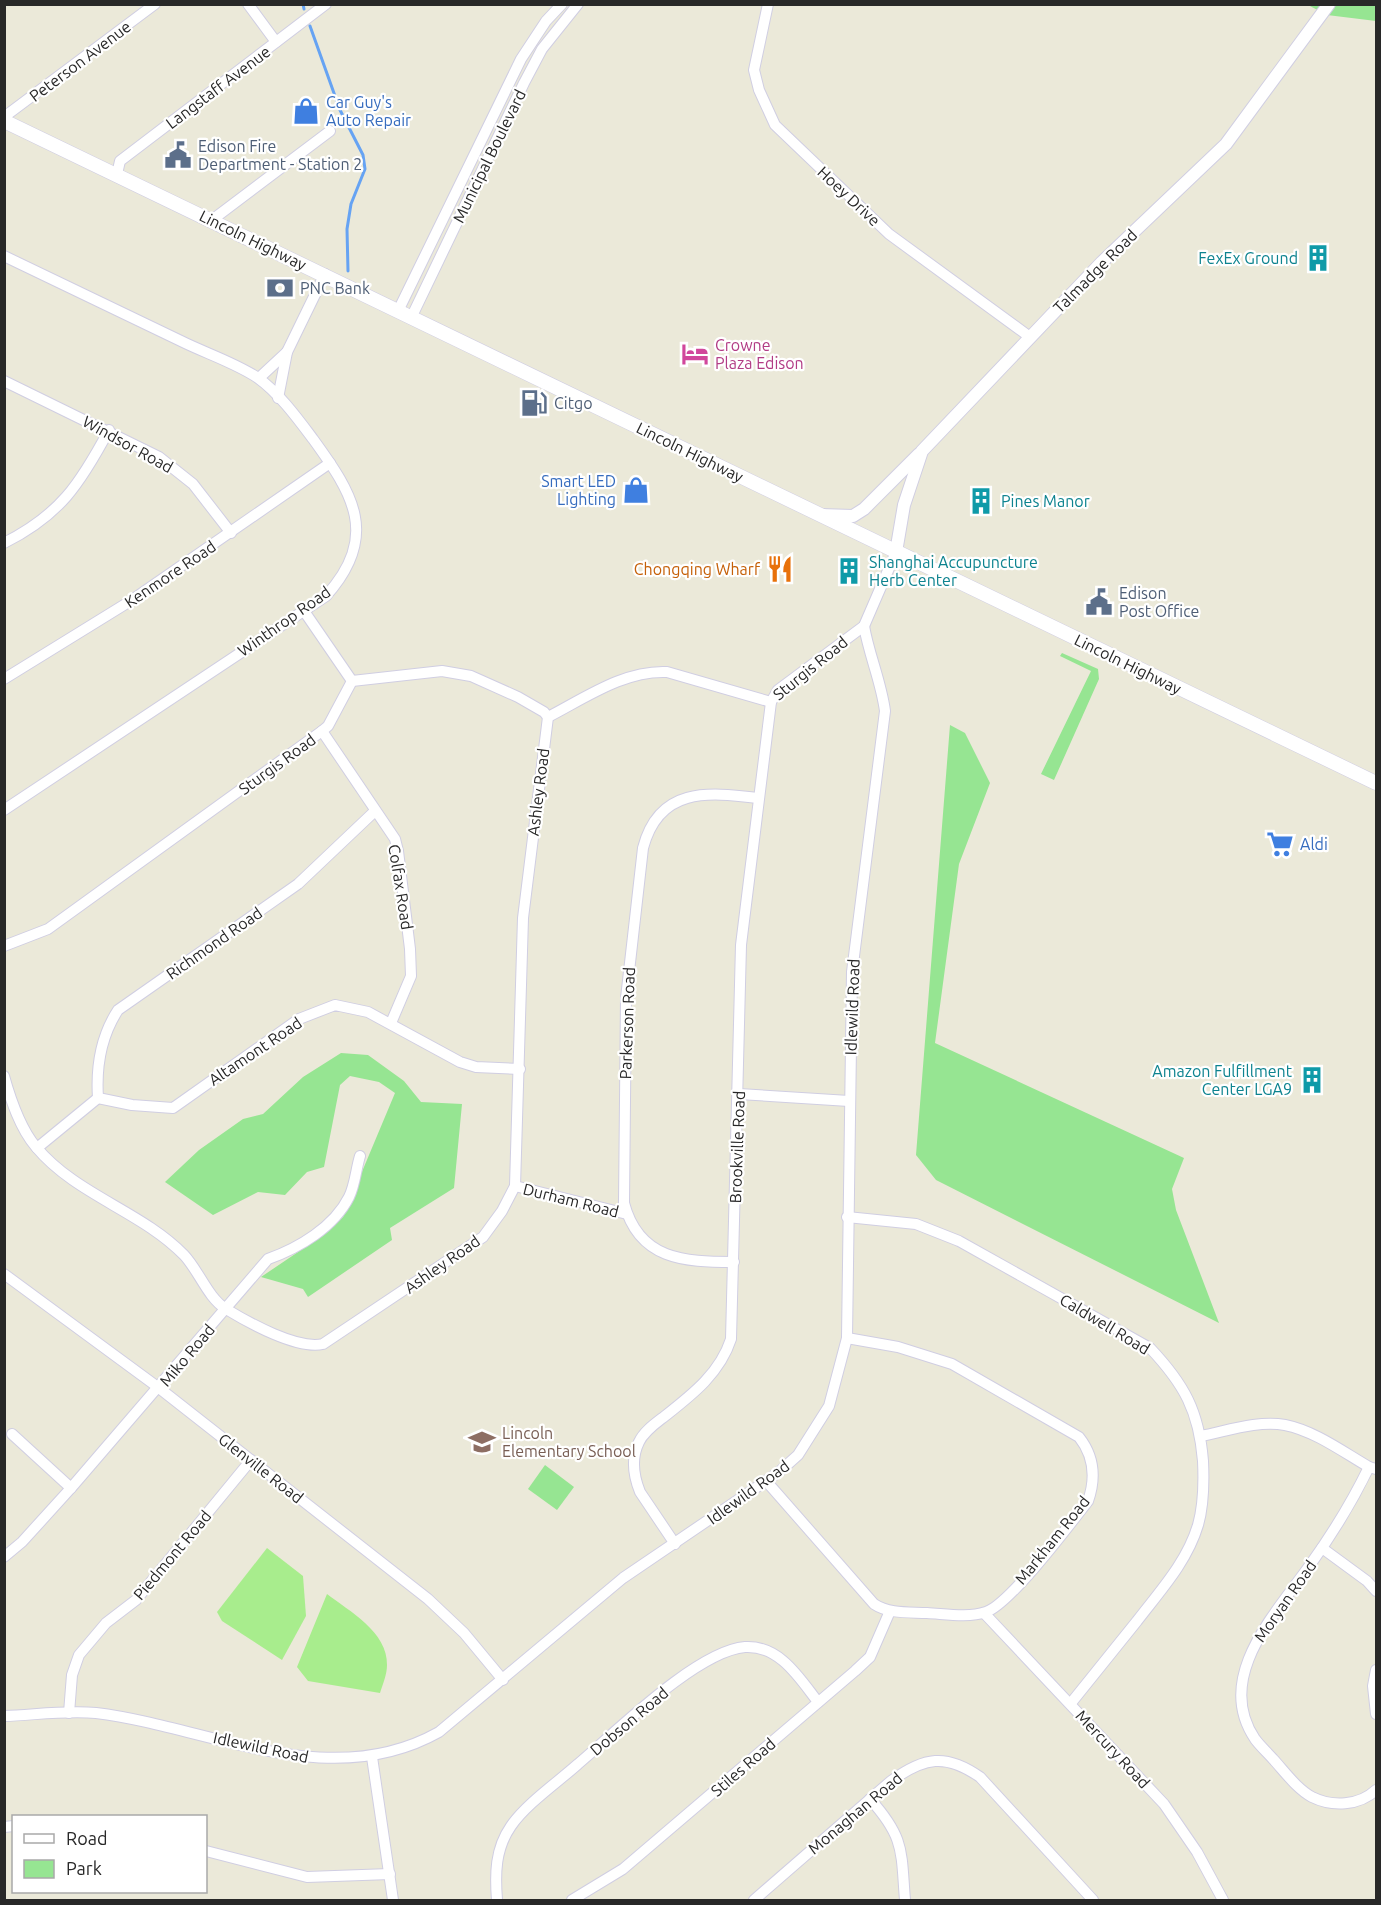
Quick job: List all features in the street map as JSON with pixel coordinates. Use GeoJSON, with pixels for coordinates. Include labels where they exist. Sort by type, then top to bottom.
{"type":"FeatureCollection","features":[{"type":"Feature","properties":{"kind":"main road","name":"Lincoln Highway"},"geometry":{"type":"LineString","coordinates":[[4,119],[399,309],[818,515],[1377,783]]}},
{"type":"Feature","properties":{"kind":"street","name":"Peterson Avenue"},"geometry":{"type":"LineString","coordinates":[[4,119],[155,4]]}},
{"type":"Feature","properties":{"kind":"street"},"geometry":{"type":"LineString","coordinates":[[248,4],[276,42]]}},
{"type":"Feature","properties":{"kind":"street","name":"Langstaff Avenue"},"geometry":{"type":"LineString","coordinates":[[117,174],[120,161],[327,4]]}},
{"type":"Feature","properties":{"kind":"street","name":"Municipal Boulevard"},"geometry":{"type":"LineString","coordinates":[[399,309],[521,59],[546,21],[562,4]]}},
{"type":"Feature","properties":{"kind":"street","name":"Municipal Boulevard"},"geometry":{"type":"LineString","coordinates":[[412,316],[542,49],[578,4]]}},
{"type":"Feature","properties":{"kind":"street","name":"Hoey Drive"},"geometry":{"type":"LineString","coordinates":[[768,4],[754,70],[762,98],[775,125],[889,234],[1030,337]]}},
{"type":"Feature","properties":{"kind":"street","name":"Talmadge Road"},"geometry":{"type":"LineString","coordinates":[[896,552],[904,505],[922,451],[1102,262],[1226,144],[1329,4]]}},
{"type":"Feature","properties":{"kind":"street"},"geometry":{"type":"LineString","coordinates":[[212,220],[330,131]]}},
{"type":"Feature","properties":{"kind":"street","name":"Winthrop Road"},"geometry":{"type":"LineString","coordinates":[[4,256],[259,378],[299,421],[330,463],[350,495],[356,521],[353,554],[339,582],[326,596],[4,810]]}},
{"type":"Feature","properties":{"kind":"street"},"geometry":{"type":"LineString","coordinates":[[278,398],[287,352],[325,274]]}},
{"type":"Feature","properties":{"kind":"street"},"geometry":{"type":"LineString","coordinates":[[259,378],[287,352]]}},
{"type":"Feature","properties":{"kind":"street","name":"Windsor Road"},"geometry":{"type":"LineString","coordinates":[[4,381],[109,430],[176,470],[193,484],[231,533]]}},
{"type":"Feature","properties":{"kind":"street"},"geometry":{"type":"LineString","coordinates":[[4,543],[35,528],[59,506],[80,481],[109,430]]}},
{"type":"Feature","properties":{"kind":"street"},"geometry":{"type":"LineString","coordinates":[[818,515],[853,516],[864,510],[922,451]]}},
{"type":"Feature","properties":{"kind":"street","name":"Kenmore Road"},"geometry":{"type":"LineString","coordinates":[[4,680],[132,600],[330,463]]}},
{"type":"Feature","properties":{"kind":"street","name":"Sturgis Road"},"geometry":{"type":"LineString","coordinates":[[548,717],[613,683],[656,672],[667,672],[771,702],[778,690],[864,626],[896,552]]}},
{"type":"Feature","properties":{"kind":"street"},"geometry":{"type":"LineString","coordinates":[[304,610],[352,681],[442,671],[471,676],[518,697],[544,712],[548,717]]}},
{"type":"Feature","properties":{"kind":"street","name":"Idlewild Road"},"geometry":{"type":"LineString","coordinates":[[4,1716],[94,1713],[316,1759],[372,1757],[419,1743],[439,1732],[623,1578],[767,1482],[798,1455],[829,1406],[848,1338],[847,1217],[852,972],[885,711],[883,695],[868,655],[864,626]]}},
{"type":"Feature","properties":{"kind":"street","name":"Sturgis Road"},"geometry":{"type":"LineString","coordinates":[[4,946],[48,929],[322,732],[328,726],[352,681]]}},
{"type":"Feature","properties":{"kind":"street","name":"Brookville Road"},"geometry":{"type":"LineString","coordinates":[[675,1544],[640,1492],[636,1483],[634,1456],[639,1442],[647,1431],[701,1387],[728,1349],[732,1328],[741,945],[771,702]]}},
{"type":"Feature","properties":{"kind":"street","name":"Ashley Road"},"geometry":{"type":"LineString","coordinates":[[4,1077],[17,1114],[37,1148],[77,1183],[159,1235],[183,1254],[226,1309],[301,1345],[323,1344],[483,1237],[502,1211],[515,1186],[523,918],[548,717]]}},
{"type":"Feature","properties":{"kind":"street","name":"Colfax Road"},"geometry":{"type":"LineString","coordinates":[[322,732],[394,838],[398,851],[411,976],[391,1023]]}},
{"type":"Feature","properties":{"kind":"street","name":"Parkerson Road"},"geometry":{"type":"LineString","coordinates":[[627,1214],[624,1203],[626,998],[646,838],[660,815],[671,805],[688,797],[705,793],[758,798]]}},
{"type":"Feature","properties":{"kind":"street","name":"Richmond Road"},"geometry":{"type":"LineString","coordinates":[[98,1098],[100,1056],[105,1037],[118,1010],[298,884],[375,811]]}},
{"type":"Feature","properties":{"kind":"street","name":"Altamont Road"},"geometry":{"type":"LineString","coordinates":[[98,1098],[132,1105],[173,1108],[299,1019],[335,1005],[369,1012],[460,1062],[476,1067],[519,1069]]}},
{"type":"Feature","properties":{"kind":"street"},"geometry":{"type":"LineString","coordinates":[[739,1094],[849,1101]]}},
{"type":"Feature","properties":{"kind":"street"},"geometry":{"type":"LineString","coordinates":[[37,1148],[98,1098]]}},
{"type":"Feature","properties":{"kind":"street","name":"Miko Road"},"geometry":{"type":"LineString","coordinates":[[4,1557],[22,1542],[71,1488],[268,1258],[284,1253],[333,1221],[350,1196],[360,1156]]}},
{"type":"Feature","properties":{"kind":"street","name":"Durham Road"},"geometry":{"type":"LineString","coordinates":[[515,1186],[627,1214]]}},
{"type":"Feature","properties":{"kind":"street"},"geometry":{"type":"LineString","coordinates":[[627,1214],[650,1246],[671,1258],[691,1262],[734,1262]]}},
{"type":"Feature","properties":{"kind":"street","name":"Caldwell Road"},"geometry":{"type":"LineString","coordinates":[[847,1217],[916,1224],[959,1242],[1132,1336],[1150,1348],[1180,1383],[1194,1412],[1201,1436],[1203,1503],[1188,1549],[1174,1575],[1071,1703]]}},
{"type":"Feature","properties":{"kind":"street","name":"Glenville Road"},"geometry":{"type":"LineString","coordinates":[[4,1274],[159,1388],[428,1599],[464,1633],[502,1680]]}},
{"type":"Feature","properties":{"kind":"street","name":"Markham Road"},"geometry":{"type":"LineString","coordinates":[[848,1338],[898,1347],[952,1364],[1078,1437],[1088,1448],[1092,1460],[1092,1480],[1088,1501],[1030,1572],[993,1609],[984,1612]]}},
{"type":"Feature","properties":{"kind":"street"},"geometry":{"type":"LineString","coordinates":[[1201,1436],[1265,1424],[1285,1425],[1307,1432],[1373,1468]]}},
{"type":"Feature","properties":{"kind":"street"},"geometry":{"type":"LineString","coordinates":[[12,1434],[71,1488]]}},
{"type":"Feature","properties":{"kind":"street","name":"Piedmont Road"},"geometry":{"type":"LineString","coordinates":[[69,1713],[72,1675],[79,1655],[106,1623],[136,1599],[251,1460]]}},
{"type":"Feature","properties":{"kind":"street","name":"Moryan Road"},"geometry":{"type":"LineString","coordinates":[[1373,1468],[1322,1548],[1251,1649],[1242,1684],[1244,1711],[1254,1738],[1309,1795],[1325,1803],[1341,1804],[1356,1801],[1377,1791]]}},
{"type":"Feature","properties":{"kind":"street"},"geometry":{"type":"LineString","coordinates":[[767,1482],[874,1604],[890,1611],[971,1615],[984,1612]]}},
{"type":"Feature","properties":{"kind":"street"},"geometry":{"type":"LineString","coordinates":[[1322,1548],[1377,1591]]}},
{"type":"Feature","properties":{"kind":"street","name":"Stiles Road"},"geometry":{"type":"LineString","coordinates":[[572,1900],[623,1869],[870,1657],[890,1611]]}},
{"type":"Feature","properties":{"kind":"street","name":"Mercury Road"},"geometry":{"type":"LineString","coordinates":[[984,1612],[1170,1812],[1197,1852],[1223,1900]]}},
{"type":"Feature","properties":{"kind":"street","name":"Dobson Road"},"geometry":{"type":"LineString","coordinates":[[497,1900],[497,1857],[512,1825],[667,1688],[705,1663],[727,1652],[746,1647],[762,1650],[789,1664],[818,1702]]}},
{"type":"Feature","properties":{"kind":"street"},"geometry":{"type":"LineString","coordinates":[[1377,1670],[1373,1686],[1377,1714]]}},
{"type":"Feature","properties":{"kind":"street"},"geometry":{"type":"LineString","coordinates":[[372,1757],[393,1900]]}},
{"type":"Feature","properties":{"kind":"street","name":"Monaghan Road"},"geometry":{"type":"LineString","coordinates":[[754,1900],[901,1774],[916,1766],[943,1760],[957,1764],[980,1777],[1093,1900]]}},
{"type":"Feature","properties":{"kind":"street"},"geometry":{"type":"LineString","coordinates":[[870,1799],[891,1822],[899,1839],[905,1900]]}},
{"type":"Feature","properties":{"kind":"street"},"geometry":{"type":"LineString","coordinates":[[207,1851],[307,1877],[390,1874]]}},
{"type":"Feature","properties":{"kind":"green space"},"geometry":{"type":"Polygon","coordinates":[[[1308,5],[1376,5],[1376,21],[1327,15],[1308,5]]]}},
{"type":"Feature","properties":{"kind":"green space"},"geometry":{"type":"Polygon","coordinates":[[[1062,653],[1098,669],[1099,679],[1054,780],[1041,774],[1091,671],[1060,656],[1062,653]]]}},
{"type":"Feature","properties":{"kind":"green space"},"geometry":{"type":"Polygon","coordinates":[[[950,725],[965,733],[990,783],[959,864],[935,1043],[1184,1158],[1172,1189],[1176,1210],[1219,1323],[936,1180],[916,1155],[950,725]]]}},
{"type":"Feature","properties":{"kind":"green space"},"geometry":{"type":"Polygon","coordinates":[[[341,1053],[368,1055],[404,1081],[421,1102],[462,1104],[454,1188],[390,1228],[392,1240],[308,1297],[303,1289],[261,1277],[301,1250],[343,1217],[395,1093],[379,1082],[350,1076],[340,1085],[324,1167],[307,1172],[285,1195],[258,1192],[213,1215],[165,1182],[199,1150],[243,1119],[263,1114],[303,1077],[341,1053]]]}},
{"type":"Feature","properties":{"kind":"green space"},"geometry":{"type":"Polygon","coordinates":[[[545,1465],[574,1487],[557,1510],[528,1489],[545,1465]]]}},
{"type":"Feature","properties":{"kind":"green space"},"geometry":{"type":"Polygon","coordinates":[[[267,1548],[303,1576],[306,1616],[282,1660],[222,1621],[217,1612],[267,1548]]]}},
{"type":"Feature","properties":{"kind":"green space"},"geometry":{"type":"Polygon","coordinates":[[[327,1594],[356,1615],[381,1642],[386,1653],[387,1665],[380,1693],[308,1681],[297,1667],[327,1594]]]}},
{"type":"Feature","properties":{"kind":"waterway"},"geometry":{"type":"LineString","coordinates":[[303,4],[304,9]]}},
{"type":"Feature","properties":{"kind":"waterway"},"geometry":{"type":"LineString","coordinates":[[310,26],[340,110],[363,155],[365,169],[351,204],[347,229],[348,271]]}},
{"type":"Feature","properties":{"kind":"place","name":"Car Guy's Auto Repair"},"geometry":{"type":"Point","coordinates":[306,111]}},
{"type":"Feature","properties":{"kind":"place","name":"Edison Fire Department - Station 2"},"geometry":{"type":"Point","coordinates":[178,155]}},
{"type":"Feature","properties":{"kind":"place","name":"FexEx Ground"},"geometry":{"type":"Point","coordinates":[1318,258]}},
{"type":"Feature","properties":{"kind":"place","name":"PNC Bank"},"geometry":{"type":"Point","coordinates":[280,288]}},
{"type":"Feature","properties":{"kind":"place","name":"Crowne Plaza Edison"},"geometry":{"type":"Point","coordinates":[695,354]}},
{"type":"Feature","properties":{"kind":"place","name":"Citgo"},"geometry":{"type":"Point","coordinates":[534,403]}},
{"type":"Feature","properties":{"kind":"place","name":"Smart LED Lighting"},"geometry":{"type":"Point","coordinates":[636,490]}},
{"type":"Feature","properties":{"kind":"place","name":"Pines Manor"},"geometry":{"type":"Point","coordinates":[981,501]}},
{"type":"Feature","properties":{"kind":"place","name":"Chongqing Wharf"},"geometry":{"type":"Point","coordinates":[780,569]}},
{"type":"Feature","properties":{"kind":"place","name":"Shanghai Accupuncture Herb Center"},"geometry":{"type":"Point","coordinates":[849,571]}},
{"type":"Feature","properties":{"kind":"place","name":"Edison Post Office"},"geometry":{"type":"Point","coordinates":[1099,602]}},
{"type":"Feature","properties":{"kind":"place","name":"Aldi"},"geometry":{"type":"Point","coordinates":[1280,844]}},
{"type":"Feature","properties":{"kind":"place","name":"Amazon Fulfillment Center LGA9"},"geometry":{"type":"Point","coordinates":[1312,1080]}},
{"type":"Feature","properties":{"kind":"place","name":"Lincoln Elementary School"},"geometry":{"type":"Point","coordinates":[482,1442]}}]}
